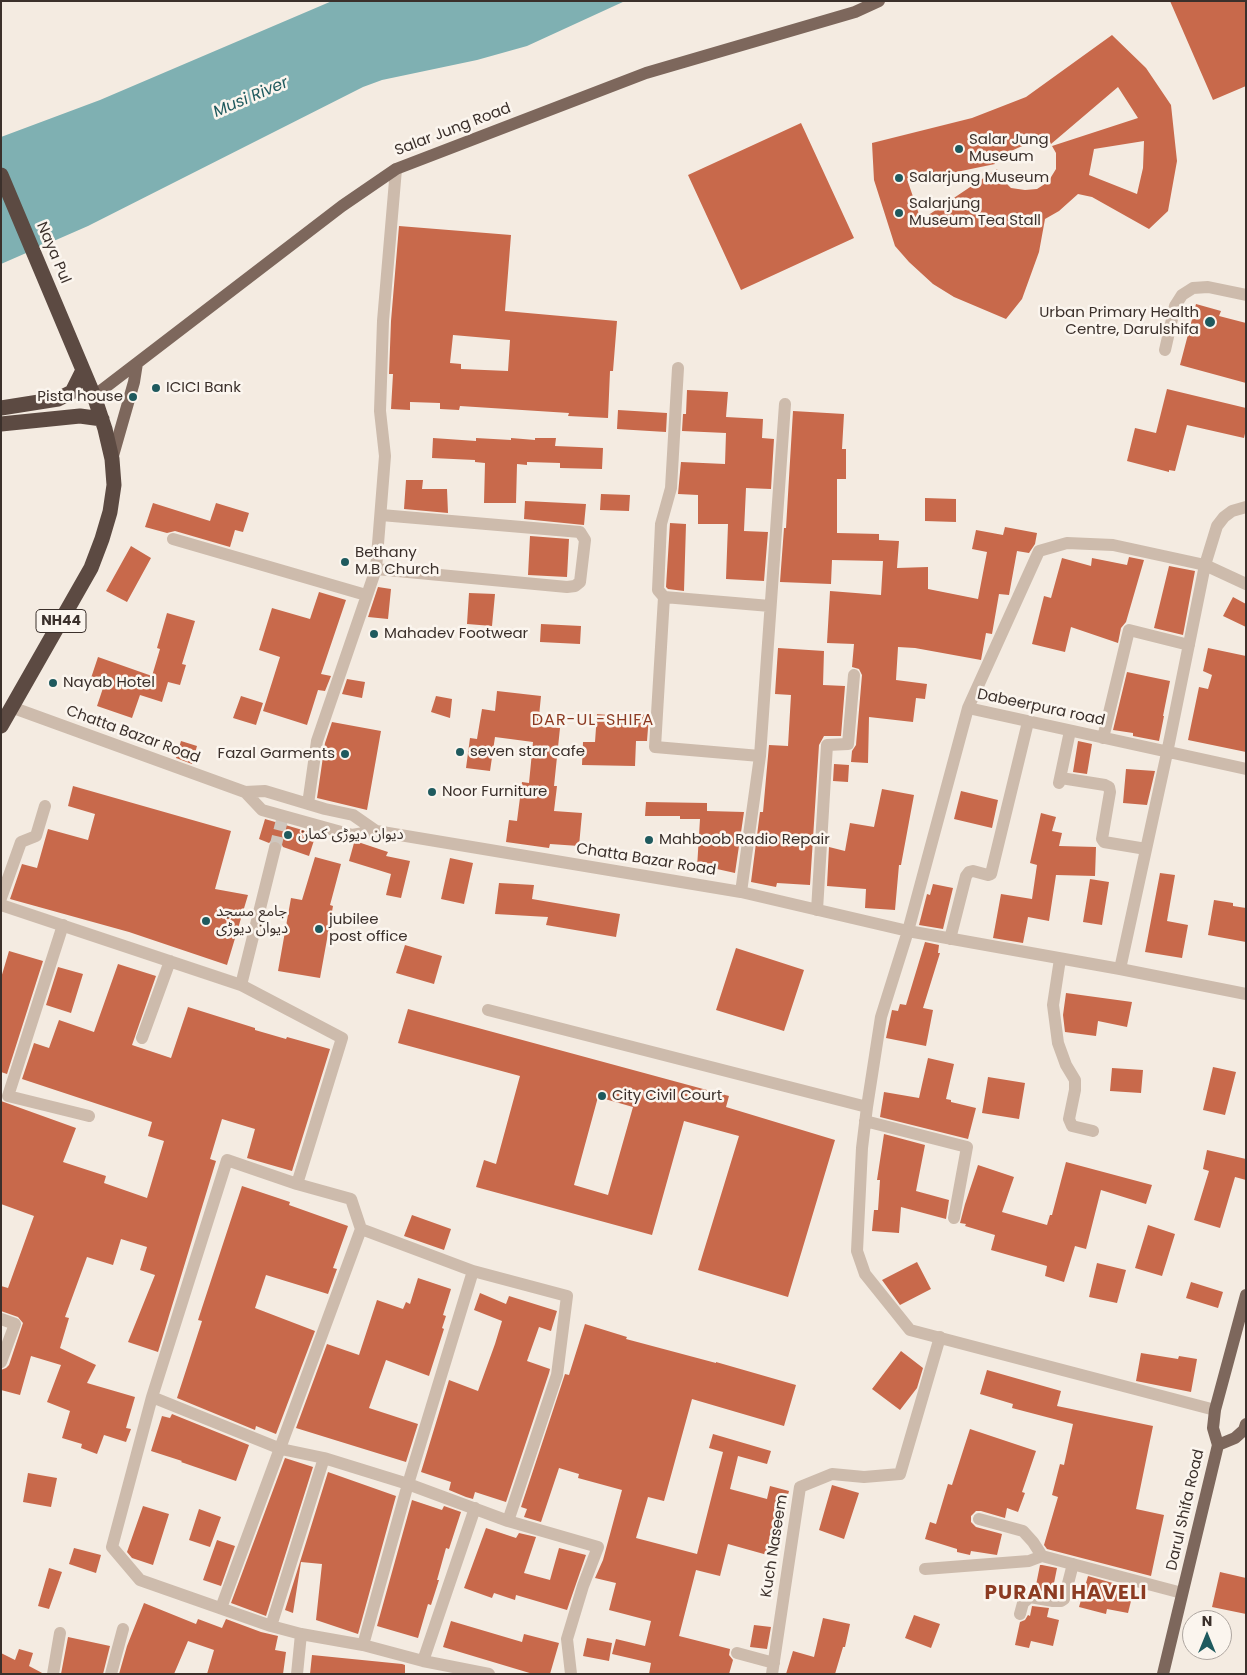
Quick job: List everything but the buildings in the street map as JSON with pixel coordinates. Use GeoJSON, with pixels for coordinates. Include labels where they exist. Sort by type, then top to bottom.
{"type":"FeatureCollection","features":[{"type":"Feature","properties":{"kind":"highway","name":"Naya Pul"},"geometry":{"type":"LineString","coordinates":[[1,175],[83,370]]}},
{"type":"Feature","properties":{"kind":"highway","name":"NH44"},"geometry":{"type":"LineString","coordinates":[[1,726],[91,568],[110,512],[114,485],[112,459],[102,420],[83,370]]}},
{"type":"Feature","properties":{"kind":"highway"},"geometry":{"type":"LineString","coordinates":[[1,408],[58,399],[72,392],[83,370]]}},
{"type":"Feature","properties":{"kind":"highway"},"geometry":{"type":"LineString","coordinates":[[1,424],[80,416],[102,420]]}},
{"type":"Feature","properties":{"kind":"main road","name":"Salar Jung Road"},"geometry":{"type":"LineString","coordinates":[[94,396],[342,206],[396,169],[646,73],[855,12],[879,1]]}},
{"type":"Feature","properties":{"kind":"main road"},"geometry":{"type":"LineString","coordinates":[[112,459],[134,382],[137,363]]}},
{"type":"Feature","properties":{"kind":"main road","name":"Darul Shifa Road"},"geometry":{"type":"LineString","coordinates":[[1163,1674],[1218,1445],[1213,1428],[1215,1410],[1246,1295]]}},
{"type":"Feature","properties":{"kind":"main road"},"geometry":{"type":"LineString","coordinates":[[1218,1445],[1235,1438],[1244,1430],[1246,1424]]}},
{"type":"Feature","properties":{"kind":"street"},"geometry":{"type":"LineString","coordinates":[[308,804],[317,741],[376,569],[385,456],[380,411],[383,321],[396,169]]}},
{"type":"Feature","properties":{"kind":"street"},"geometry":{"type":"LineString","coordinates":[[1165,350],[1175,306],[1182,295],[1193,288],[1208,287],[1246,295]]}},
{"type":"Feature","properties":{"kind":"street"},"geometry":{"type":"LineString","coordinates":[[678,368],[671,488],[662,524],[658,590],[664,597],[655,747],[760,756]]}},
{"type":"Feature","properties":{"kind":"street"},"geometry":{"type":"LineString","coordinates":[[741,892],[760,756],[785,404]]}},
{"type":"Feature","properties":{"kind":"street"},"geometry":{"type":"LineString","coordinates":[[1120,969],[1167,753],[1205,565],[1217,526],[1232,511],[1246,508]]}},
{"type":"Feature","properties":{"kind":"street"},"geometry":{"type":"LineString","coordinates":[[376,569],[567,587],[575,586],[580,582],[585,540],[580,532],[381,515]]}},
{"type":"Feature","properties":{"kind":"street"},"geometry":{"type":"LineString","coordinates":[[173,539],[366,595]]}},
{"type":"Feature","properties":{"kind":"street"},"geometry":{"type":"LineString","coordinates":[[968,708],[1039,551],[1067,543],[1113,545],[1205,565],[1246,584]]}},
{"type":"Feature","properties":{"kind":"street"},"geometry":{"type":"LineString","coordinates":[[664,597],[770,606]]}},
{"type":"Feature","properties":{"kind":"street"},"geometry":{"type":"LineString","coordinates":[[1103,738],[1129,630],[1189,645]]}},
{"type":"Feature","properties":{"kind":"street"},"geometry":{"type":"LineString","coordinates":[[817,910],[827,745],[848,744],[854,675]]}},
{"type":"Feature","properties":{"kind":"street","name":"Chatta Bazar Road"},"geometry":{"type":"LineString","coordinates":[[11,707],[245,792],[265,791],[353,815],[376,831]]}},
{"type":"Feature","properties":{"kind":"street","name":"Dabeerpura road"},"geometry":{"type":"LineString","coordinates":[[1215,1410],[910,1330],[865,1274],[857,1251],[865,1121],[881,1016],[908,931],[947,779],[968,708],[1246,769]]}},
{"type":"Feature","properties":{"kind":"street"},"geometry":{"type":"LineString","coordinates":[[950,939],[966,876],[969,872],[991,874],[1028,722]]}},
{"type":"Feature","properties":{"kind":"street"},"geometry":{"type":"LineString","coordinates":[[1070,731],[1060,780],[1105,785],[1108,787],[1110,792],[1102,839],[1104,842],[1146,849]]}},
{"type":"Feature","properties":{"kind":"street","name":"Chatta Bazar Road"},"geometry":{"type":"LineString","coordinates":[[245,792],[262,810],[352,835],[376,831],[741,892],[908,931],[1246,994]]}},
{"type":"Feature","properties":{"kind":"street"},"geometry":{"type":"LineString","coordinates":[[1,898],[21,842],[36,836],[45,806]]}},
{"type":"Feature","properties":{"kind":"street"},"geometry":{"type":"LineString","coordinates":[[241,985],[275,848]]}},
{"type":"Feature","properties":{"kind":"street"},"geometry":{"type":"LineString","coordinates":[[1,904],[241,985],[342,1038],[297,1184]]}},
{"type":"Feature","properties":{"kind":"street"},"geometry":{"type":"LineString","coordinates":[[63,924],[8,1096],[89,1116]]}},
{"type":"Feature","properties":{"kind":"street"},"geometry":{"type":"LineString","coordinates":[[1060,959],[1053,1005],[1058,1043],[1066,1065],[1075,1080],[1069,1120],[1072,1126],[1093,1132]]}},
{"type":"Feature","properties":{"kind":"street"},"geometry":{"type":"LineString","coordinates":[[142,1038],[170,961]]}},
{"type":"Feature","properties":{"kind":"street"},"geometry":{"type":"LineString","coordinates":[[488,1010],[867,1106]]}},
{"type":"Feature","properties":{"kind":"street"},"geometry":{"type":"LineString","coordinates":[[865,1121],[967,1147],[954,1218]]}},
{"type":"Feature","properties":{"kind":"street"},"geometry":{"type":"LineString","coordinates":[[220,1608],[362,1229],[351,1199],[297,1184],[227,1160],[152,1397],[112,1546],[140,1580],[271,1626],[489,1674]]}},
{"type":"Feature","properties":{"kind":"street"},"geometry":{"type":"LineString","coordinates":[[362,1229],[473,1271],[567,1296],[557,1374],[508,1521]]}},
{"type":"Feature","properties":{"kind":"street"},"geometry":{"type":"LineString","coordinates":[[363,1645],[408,1484],[473,1271]]}},
{"type":"Feature","properties":{"kind":"street"},"geometry":{"type":"LineString","coordinates":[[1,1319],[15,1324],[1,1362]]}},
{"type":"Feature","properties":{"kind":"street","name":"Kuch Naseem"},"geometry":{"type":"LineString","coordinates":[[773,1668],[800,1488],[832,1474],[864,1477],[900,1474],[940,1337]]}},
{"type":"Feature","properties":{"kind":"street"},"geometry":{"type":"LineString","coordinates":[[152,1397],[280,1449],[324,1458],[408,1484],[508,1521],[598,1547],[582,1586],[567,1639],[571,1674]]}},
{"type":"Feature","properties":{"kind":"street"},"geometry":{"type":"LineString","coordinates":[[271,1626],[324,1458]]}},
{"type":"Feature","properties":{"kind":"street"},"geometry":{"type":"LineString","coordinates":[[423,1661],[475,1508]]}},
{"type":"Feature","properties":{"kind":"street"},"geometry":{"type":"LineString","coordinates":[[979,1519],[1023,1531],[1042,1556]]}},
{"type":"Feature","properties":{"kind":"street"},"geometry":{"type":"LineString","coordinates":[[925,1569],[1029,1561],[1042,1556],[1182,1593]]}},
{"type":"Feature","properties":{"kind":"street"},"geometry":{"type":"LineString","coordinates":[[1020,1614],[1024,1603],[1030,1597],[1054,1601],[1064,1599],[1073,1564]]}},
{"type":"Feature","properties":{"kind":"street"},"geometry":{"type":"LineString","coordinates":[[111,1674],[123,1629]]}},
{"type":"Feature","properties":{"kind":"street"},"geometry":{"type":"LineString","coordinates":[[53,1674],[60,1632]]}},
{"type":"Feature","properties":{"kind":"street"},"geometry":{"type":"LineString","coordinates":[[297,1674],[301,1634]]}},
{"type":"Feature","properties":{"kind":"street"},"geometry":{"type":"LineString","coordinates":[[738,1653],[773,1668]]}},
{"type":"Feature","properties":{"kind":"water","name":"Musi River"},"geometry":{"type":"Polygon","coordinates":[[[332,1],[625,1],[527,46],[477,60],[382,80],[363,87],[88,226],[1,264],[1,137],[100,100],[332,1]]]}},
{"type":"Feature","properties":{"kind":"tunnel"},"geometry":{"type":"LineString","coordinates":[[275,848],[283,816]]}},
{"type":"Feature","properties":{"kind":"place","name":"Salar Jung Museum"},"geometry":{"type":"Point","coordinates":[959,149]}},
{"type":"Feature","properties":{"kind":"place","name":"Salarjung Museum"},"geometry":{"type":"Point","coordinates":[899,178]}},
{"type":"Feature","properties":{"kind":"place","name":"Salarjung Museum Tea Stall"},"geometry":{"type":"Point","coordinates":[899,213]}},
{"type":"Feature","properties":{"kind":"place","name":"Urban Primary Health Centre, Darulshifa"},"geometry":{"type":"Point","coordinates":[1210,322]}},
{"type":"Feature","properties":{"kind":"place","name":"ICICI Bank"},"geometry":{"type":"Point","coordinates":[156,388]}},
{"type":"Feature","properties":{"kind":"place","name":"Pista house"},"geometry":{"type":"Point","coordinates":[133,397]}},
{"type":"Feature","properties":{"kind":"place","name":"Bethany M.B Church"},"geometry":{"type":"Point","coordinates":[345,562]}},
{"type":"Feature","properties":{"kind":"place","name":"Mahadev Footwear"},"geometry":{"type":"Point","coordinates":[374,634]}},
{"type":"Feature","properties":{"kind":"place","name":"Nayab Hotel"},"geometry":{"type":"Point","coordinates":[53,683]}},
{"type":"Feature","properties":{"kind":"place","name":"seven star cafe"},"geometry":{"type":"Point","coordinates":[460,752]}},
{"type":"Feature","properties":{"kind":"place","name":"Fazal Garments"},"geometry":{"type":"Point","coordinates":[345,754]}},
{"type":"Feature","properties":{"kind":"place","name":"Noor Furniture"},"geometry":{"type":"Point","coordinates":[432,792]}},
{"type":"Feature","properties":{"kind":"place","name":"دیوان دیوڑی کمان"},"geometry":{"type":"Point","coordinates":[288,835]}},
{"type":"Feature","properties":{"kind":"place","name":"Mahboob Radio Repair"},"geometry":{"type":"Point","coordinates":[649,840]}},
{"type":"Feature","properties":{"kind":"place","name":"جامع مسجد دیوان دیوڑی"},"geometry":{"type":"Point","coordinates":[206,921]}},
{"type":"Feature","properties":{"kind":"place","name":"jubilee post office"},"geometry":{"type":"Point","coordinates":[319,929]}},
{"type":"Feature","properties":{"kind":"place","name":"City Civil Court"},"geometry":{"type":"Point","coordinates":[602,1096]}},
{"type":"Feature","properties":{"kind":"district","name":"DAR-UL-SHIFA"},"geometry":{"type":"Point","coordinates":[593,721]}},
{"type":"Feature","properties":{"kind":"district","name":"PURANI HAVELI"},"geometry":{"type":"Point","coordinates":[1066,1594]}}]}
